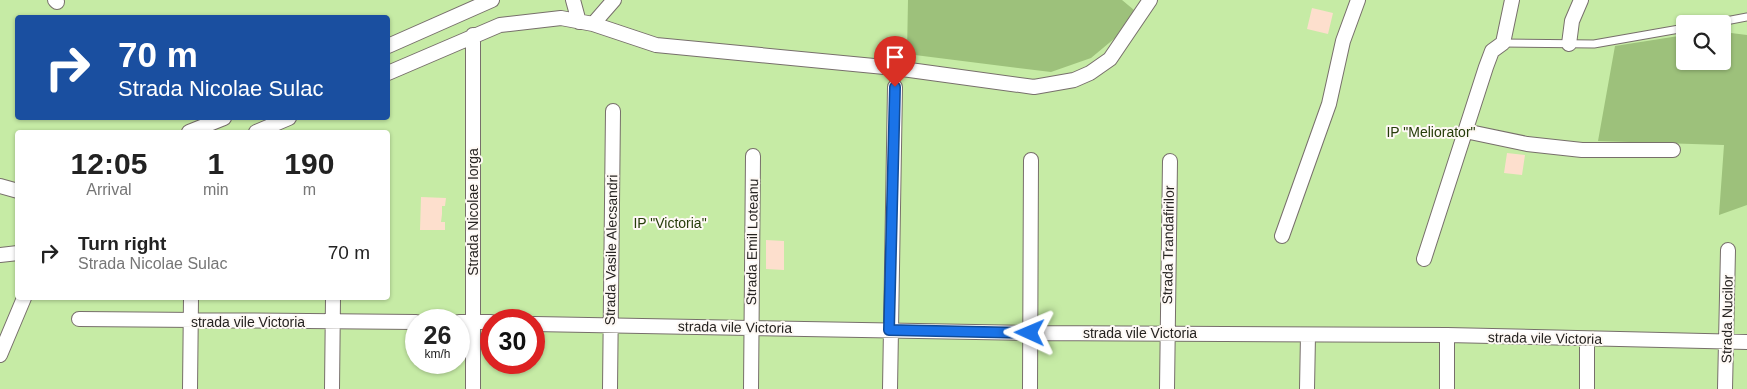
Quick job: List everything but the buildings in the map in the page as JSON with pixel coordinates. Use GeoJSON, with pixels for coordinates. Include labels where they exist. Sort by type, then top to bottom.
{"type":"FeatureCollection","features":[{"type":"Feature","properties":{"kind":"street"},"geometry":{"type":"LineString","coordinates":[[390,45],[492,0]]}},
{"type":"Feature","properties":{"kind":"street"},"geometry":{"type":"LineString","coordinates":[[573,0],[579,22]]}},
{"type":"Feature","properties":{"kind":"street"},"geometry":{"type":"LineString","coordinates":[[593,24],[614,0]]}},
{"type":"Feature","properties":{"kind":"street"},"geometry":{"type":"LineString","coordinates":[[390,72],[500,25],[561,18],[593,24],[656,45],[895,68],[1034,87],[1074,80],[1090,73],[1110,59],[1150,0]]}},
{"type":"Feature","properties":{"kind":"street"},"geometry":{"type":"LineString","coordinates":[[1282,236],[1328,104],[1343,41],[1358,0]]}},
{"type":"Feature","properties":{"kind":"street"},"geometry":{"type":"LineString","coordinates":[[1424,260],[1492,51],[1503,43],[1512,0]]}},
{"type":"Feature","properties":{"kind":"street"},"geometry":{"type":"LineString","coordinates":[[1569,44],[1572,21],[1581,0]]}},
{"type":"Feature","properties":{"kind":"street","name":"Strada Nicolae Iorga"},"geometry":{"type":"LineString","coordinates":[[473,35],[473,389]]}},
{"type":"Feature","properties":{"kind":"street"},"geometry":{"type":"LineString","coordinates":[[890,389],[889,330],[895,87]]}},
{"type":"Feature","properties":{"kind":"street","name":"Strada Vasile Alecsandri"},"geometry":{"type":"LineString","coordinates":[[610,389],[614,111]]}},
{"type":"Feature","properties":{"kind":"street"},"geometry":{"type":"LineString","coordinates":[[194,130],[219,120]]}},
{"type":"Feature","properties":{"kind":"street"},"geometry":{"type":"LineString","coordinates":[[261,130],[284,120]]}},
{"type":"Feature","properties":{"kind":"street"},"geometry":{"type":"LineString","coordinates":[[1465,131],[1527,144],[1582,150],[1673,150]]}},
{"type":"Feature","properties":{"kind":"street","name":"Strada Emil Loteanu"},"geometry":{"type":"LineString","coordinates":[[751,389],[753,156]]}},
{"type":"Feature","properties":{"kind":"street"},"geometry":{"type":"LineString","coordinates":[[1030,389],[1031,160]]}},
{"type":"Feature","properties":{"kind":"street","name":"Strada Trandafirilor"},"geometry":{"type":"LineString","coordinates":[[1167,389],[1170,161]]}},
{"type":"Feature","properties":{"kind":"street"},"geometry":{"type":"LineString","coordinates":[[0,186],[15,190]]}},
{"type":"Feature","properties":{"kind":"street","name":"Strada Nucilor"},"geometry":{"type":"LineString","coordinates":[[1726,389],[1728,250]]}},
{"type":"Feature","properties":{"kind":"street"},"geometry":{"type":"LineString","coordinates":[[0,255],[15,253]]}},
{"type":"Feature","properties":{"kind":"street"},"geometry":{"type":"LineString","coordinates":[[0,355],[23,300]]}},
{"type":"Feature","properties":{"kind":"street"},"geometry":{"type":"LineString","coordinates":[[190,389],[191,300]]}},
{"type":"Feature","properties":{"kind":"street"},"geometry":{"type":"LineString","coordinates":[[332,389],[333,300]]}},
{"type":"Feature","properties":{"kind":"street","name":"strada vile Victoria"},"geometry":{"type":"LineString","coordinates":[[79,319],[190,322],[405,322]]}},
{"type":"Feature","properties":{"kind":"street"},"geometry":{"type":"LineString","coordinates":[[473,322],[480,322]]}},
{"type":"Feature","properties":{"kind":"street","name":"strada vile Victoria"},"geometry":{"type":"LineString","coordinates":[[545,324],[1030,333],[1447,335],[1747,342]]}},
{"type":"Feature","properties":{"kind":"street"},"geometry":{"type":"LineString","coordinates":[[1307,389],[1308,335]]}},
{"type":"Feature","properties":{"kind":"street"},"geometry":{"type":"LineString","coordinates":[[1447,335],[1447,389]]}},
{"type":"Feature","properties":{"kind":"street"},"geometry":{"type":"LineString","coordinates":[[1587,339],[1587,389]]}},
{"type":"Feature","properties":{"kind":"lane"},"geometry":{"type":"LineString","coordinates":[[1731,20],[1747,17]]}},
{"type":"Feature","properties":{"kind":"lane"},"geometry":{"type":"LineString","coordinates":[[1503,43],[1594,44],[1676,30]]}},
{"type":"Feature","properties":{"kind":"green space","name":"IP \"Victoria\""},"geometry":{"type":"Polygon","coordinates":[[[0,0],[1747,0],[1747,389],[0,389],[0,0]]]}},
{"type":"Feature","properties":{"kind":"green space"},"geometry":{"type":"Polygon","coordinates":[[[908,0],[1122,0],[1134,10],[1115,38],[1091,58],[1051,72],[907,54],[908,0]]]}},
{"type":"Feature","properties":{"kind":"green space"},"geometry":{"type":"Polygon","coordinates":[[[1731,33],[1747,35],[1747,205],[1719,215],[1724,145],[1598,141],[1615,46],[1676,36],[1676,70],[1731,70],[1731,33]]]}},
{"type":"Feature","properties":{"kind":"route"},"geometry":{"type":"LineString","coordinates":[[895,87],[889,330],[1030,333]]}},
{"type":"Feature","properties":{"kind":"park label","name":"IP \"Meliorator\""},"geometry":{"type":"Point","coordinates":[1431,132]}}]}
